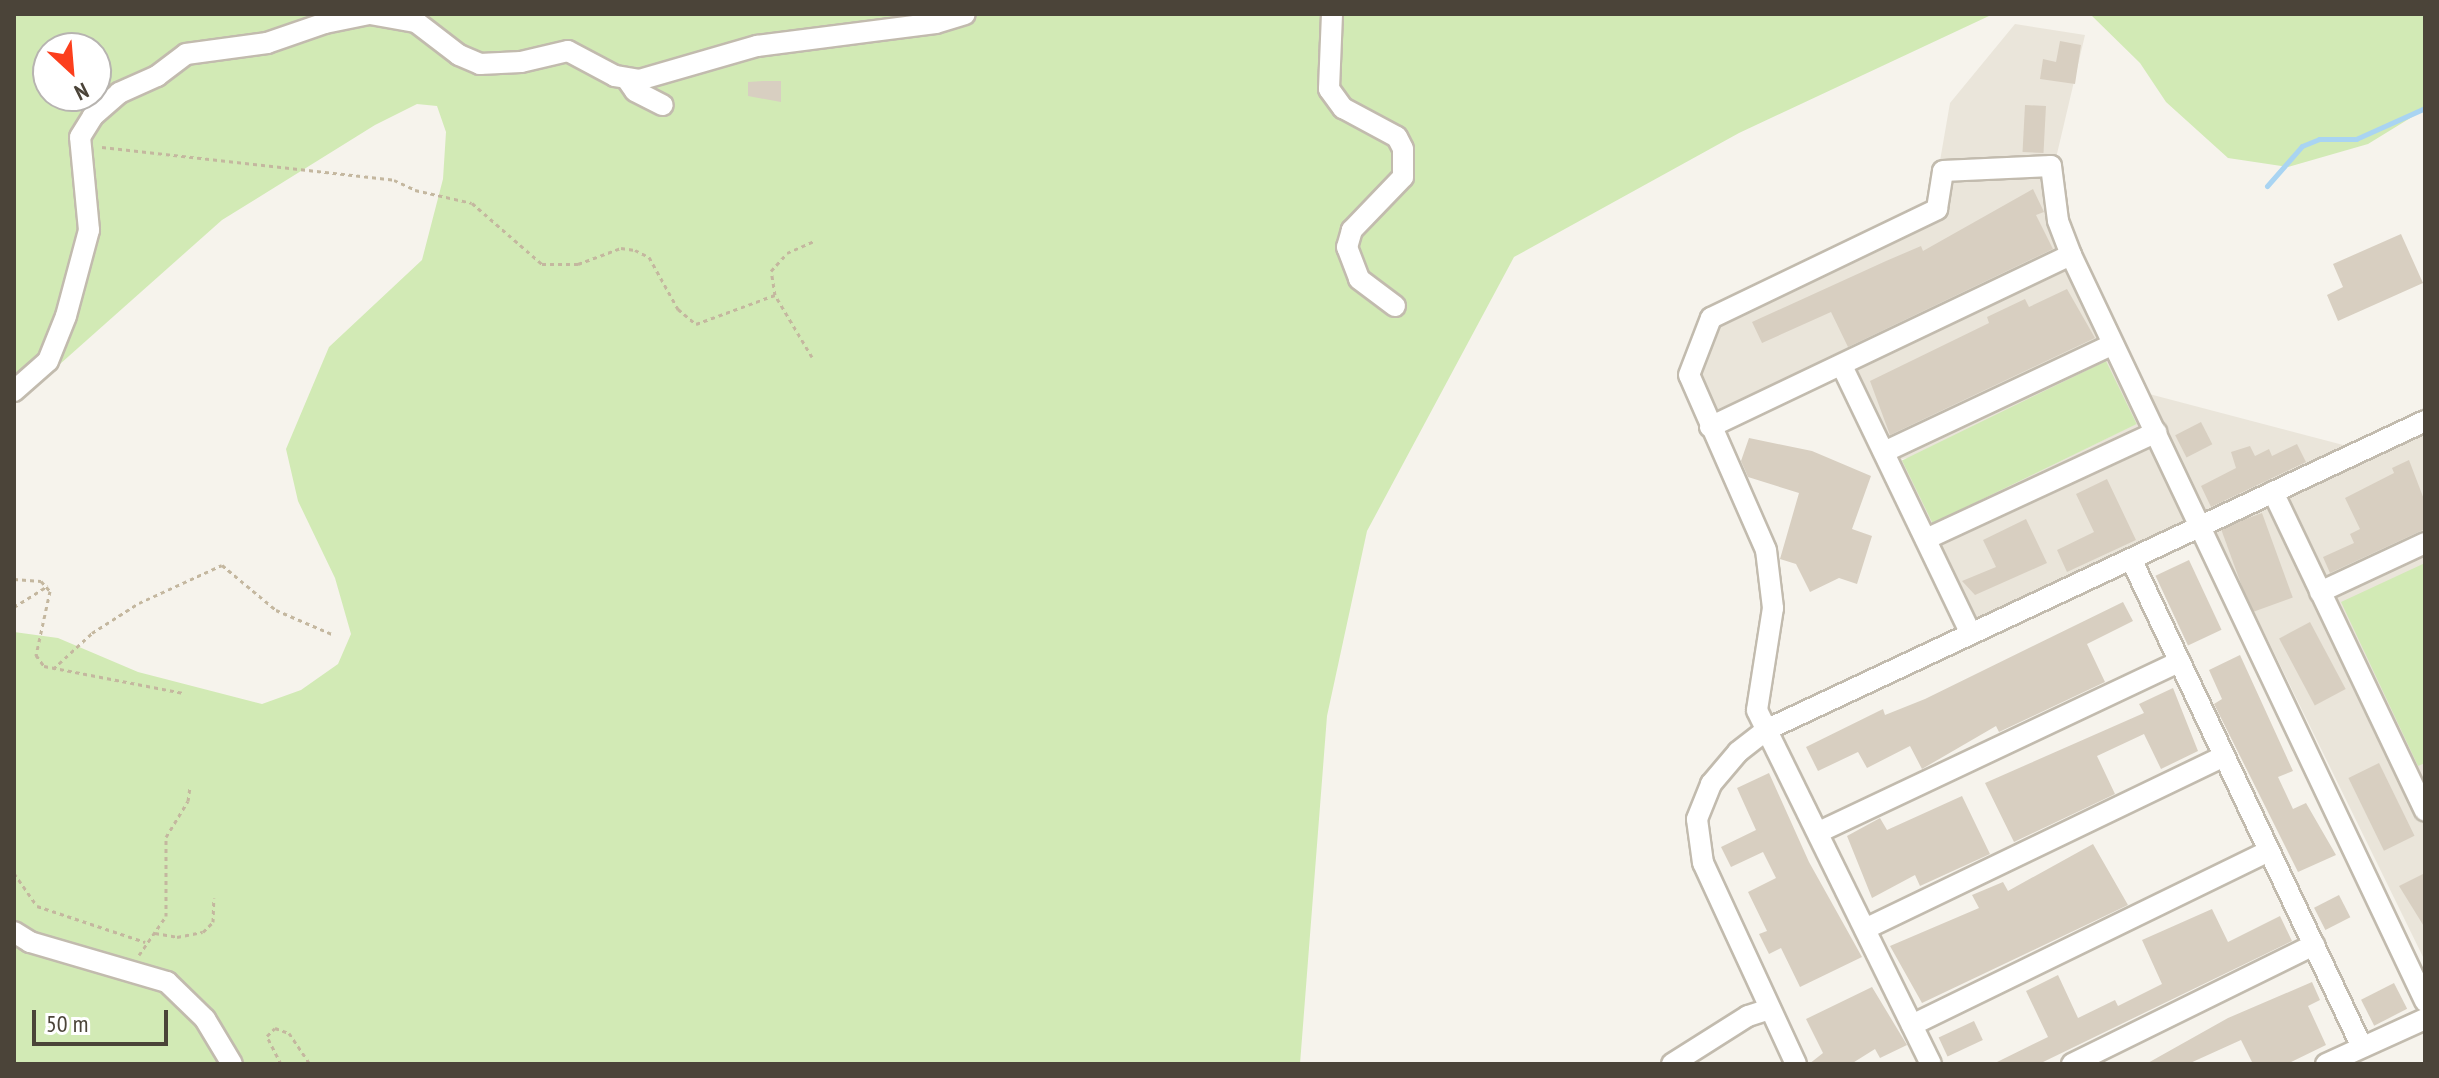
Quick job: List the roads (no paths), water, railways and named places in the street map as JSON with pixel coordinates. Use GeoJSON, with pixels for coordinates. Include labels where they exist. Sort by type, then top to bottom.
{"type":"FeatureCollection","features":[{"type":"Feature","properties":{"kind":"street"},"geometry":{"type":"LineString","coordinates":[[14,391],[48,361],[66,316],[90,217],[81,131],[109,100],[157,76],[186,54],[267,43],[369,14],[416,22],[459,55],[480,64],[521,62],[568,51],[626,78],[665,76],[708,57],[757,46],[936,23],[965,14]]}},
{"type":"Feature","properties":{"kind":"street"},"geometry":{"type":"LineString","coordinates":[[1332,14],[1329,89],[1343,108],[1397,137],[1405,158],[1403,177],[1360,221],[1347,247],[1359,279],[1395,306]]}},
{"type":"Feature","properties":{"kind":"street"},"geometry":{"type":"LineString","coordinates":[[626,78],[635,91],[663,105]]}},
{"type":"Feature","properties":{"kind":"street"},"geometry":{"type":"LineString","coordinates":[[1931,1064],[1867,928],[1757,710],[1773,608],[1766,550],[1689,375],[1711,318],[1937,209],[1943,171],[2051,166],[2058,221],[2071,255],[2425,1001]]}},
{"type":"Feature","properties":{"kind":"street"},"geometry":{"type":"LineString","coordinates":[[1710,427],[2071,255]]}},
{"type":"Feature","properties":{"kind":"street"},"geometry":{"type":"LineString","coordinates":[[1884,452],[2113,344]]}},
{"type":"Feature","properties":{"kind":"street"},"geometry":{"type":"LineString","coordinates":[[1842,366],[1971,634]]}},
{"type":"Feature","properties":{"kind":"street"},"geometry":{"type":"LineString","coordinates":[[1796,1064],[1703,863],[1697,819],[1711,784],[1738,752],[1766,730],[2425,421]]}},
{"type":"Feature","properties":{"kind":"street"},"geometry":{"type":"LineString","coordinates":[[1926,539],[2156,432]]}},
{"type":"Feature","properties":{"kind":"street"},"geometry":{"type":"LineString","coordinates":[[2273,492],[2320,592],[2418,779],[2425,811]]}},
{"type":"Feature","properties":{"kind":"street"},"geometry":{"type":"LineString","coordinates":[[2320,592],[2425,543]]}},
{"type":"Feature","properties":{"kind":"street"},"geometry":{"type":"LineString","coordinates":[[2131,559],[2362,1047]]}},
{"type":"Feature","properties":{"kind":"street"},"geometry":{"type":"LineString","coordinates":[[1819,832],[2180,661]]}},
{"type":"Feature","properties":{"kind":"street"},"geometry":{"type":"LineString","coordinates":[[1867,928],[2224,756]]}},
{"type":"Feature","properties":{"kind":"street"},"geometry":{"type":"LineString","coordinates":[[1912,1025],[2269,851]]}},
{"type":"Feature","properties":{"kind":"street"},"geometry":{"type":"LineString","coordinates":[[14,932],[30,942],[135,971],[174,988],[214,1031],[232,1064]]}},
{"type":"Feature","properties":{"kind":"street"},"geometry":{"type":"LineString","coordinates":[[2072,1064],[2314,945]]}},
{"type":"Feature","properties":{"kind":"street"},"geometry":{"type":"LineString","coordinates":[[1672,1064],[1748,1016],[1769,1009]]}},
{"type":"Feature","properties":{"kind":"street"},"geometry":{"type":"LineString","coordinates":[[2326,1064],[2425,1019]]}},
{"type":"Feature","properties":{"kind":"waterway"},"geometry":{"type":"LineString","coordinates":[[2267,186],[2302,146],[2319,139],[2356,139],[2425,108]]}}]}
